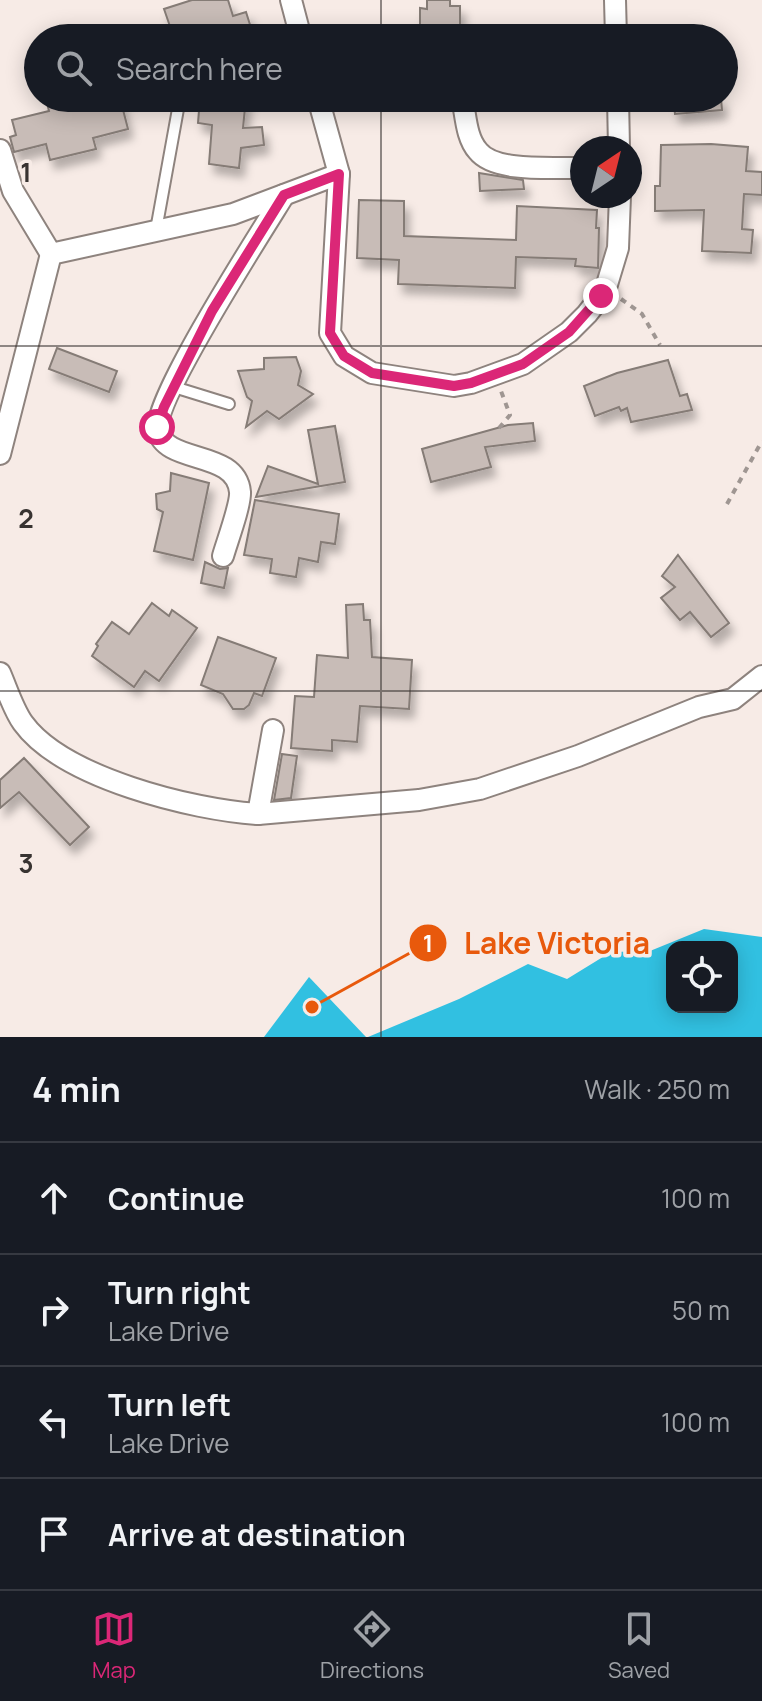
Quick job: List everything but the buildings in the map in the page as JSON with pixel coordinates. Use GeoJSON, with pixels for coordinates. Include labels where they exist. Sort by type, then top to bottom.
{"type":"FeatureCollection","features":[{"type":"Feature","properties":{"kind":"street"},"geometry":{"type":"LineString","coordinates":[[291,0],[297,24]]}},
{"type":"Feature","properties":{"kind":"street"},"geometry":{"type":"LineString","coordinates":[[615,0],[616,24]]}},
{"type":"Feature","properties":{"kind":"street"},"geometry":{"type":"LineString","coordinates":[[322,112],[339,174],[330,333],[344,356],[372,373],[454,386],[523,364],[569,332],[605,291],[618,248],[620,208]]}},
{"type":"Feature","properties":{"kind":"street"},"geometry":{"type":"LineString","coordinates":[[465,112],[476,150],[486,159],[512,166],[570,168]]}},
{"type":"Feature","properties":{"kind":"street"},"geometry":{"type":"LineString","coordinates":[[618,112],[619,136]]}},
{"type":"Feature","properties":{"kind":"street"},"geometry":{"type":"LineString","coordinates":[[0,150],[13,191],[51,254],[0,454]]}},
{"type":"Feature","properties":{"kind":"street"},"geometry":{"type":"LineString","coordinates":[[51,254],[233,214],[339,174]]}},
{"type":"Feature","properties":{"kind":"street"},"geometry":{"type":"LineString","coordinates":[[223,556],[240,493],[235,477],[219,464],[179,451],[163,441],[157,427],[212,311],[284,195]]}},
{"type":"Feature","properties":{"kind":"street"},"geometry":{"type":"LineString","coordinates":[[0,673],[22,722],[60,756],[144,792],[237,813],[258,814],[419,800],[480,789],[578,756],[699,707],[733,699],[762,676]]}},
{"type":"Feature","properties":{"kind":"street"},"geometry":{"type":"LineString","coordinates":[[258,814],[273,730]]}},
{"type":"Feature","properties":{"kind":"lane"},"geometry":{"type":"LineString","coordinates":[[156,230],[177,112]]}},
{"type":"Feature","properties":{"kind":"lane"},"geometry":{"type":"LineString","coordinates":[[174,387],[229,404]]}},
{"type":"Feature","properties":{"kind":"path"},"geometry":{"type":"LineString","coordinates":[[605,291],[642,314],[660,345]]}},
{"type":"Feature","properties":{"kind":"path"},"geometry":{"type":"LineString","coordinates":[[489,377],[502,393],[510,415],[499,428]]}},
{"type":"Feature","properties":{"kind":"path"},"geometry":{"type":"LineString","coordinates":[[727,504],[762,441]]}},
{"type":"Feature","properties":{"kind":"water"},"geometry":{"type":"Polygon","coordinates":[[[704,929],[762,937],[762,1037],[368,1037],[459,999],[528,964],[567,979],[611,952],[650,951],[666,944],[666,1013],[738,1013],[738,941],[675,941],[704,929]]]}},
{"type":"Feature","properties":{"kind":"water"},"geometry":{"type":"Polygon","coordinates":[[[309,977],[366,1037],[264,1037],[309,977]]]}},
{"type":"Feature","properties":{"kind":"place","name":"Lake Victoria"},"geometry":{"type":"Point","coordinates":[312,1007]}},
{"type":"Feature","properties":{"kind":"route"},"geometry":{"type":"LineString","coordinates":[[157,427],[212,311],[284,195],[339,174],[330,333],[344,356],[372,373],[454,386],[471,383],[523,364],[569,332],[601,296]]}}]}
